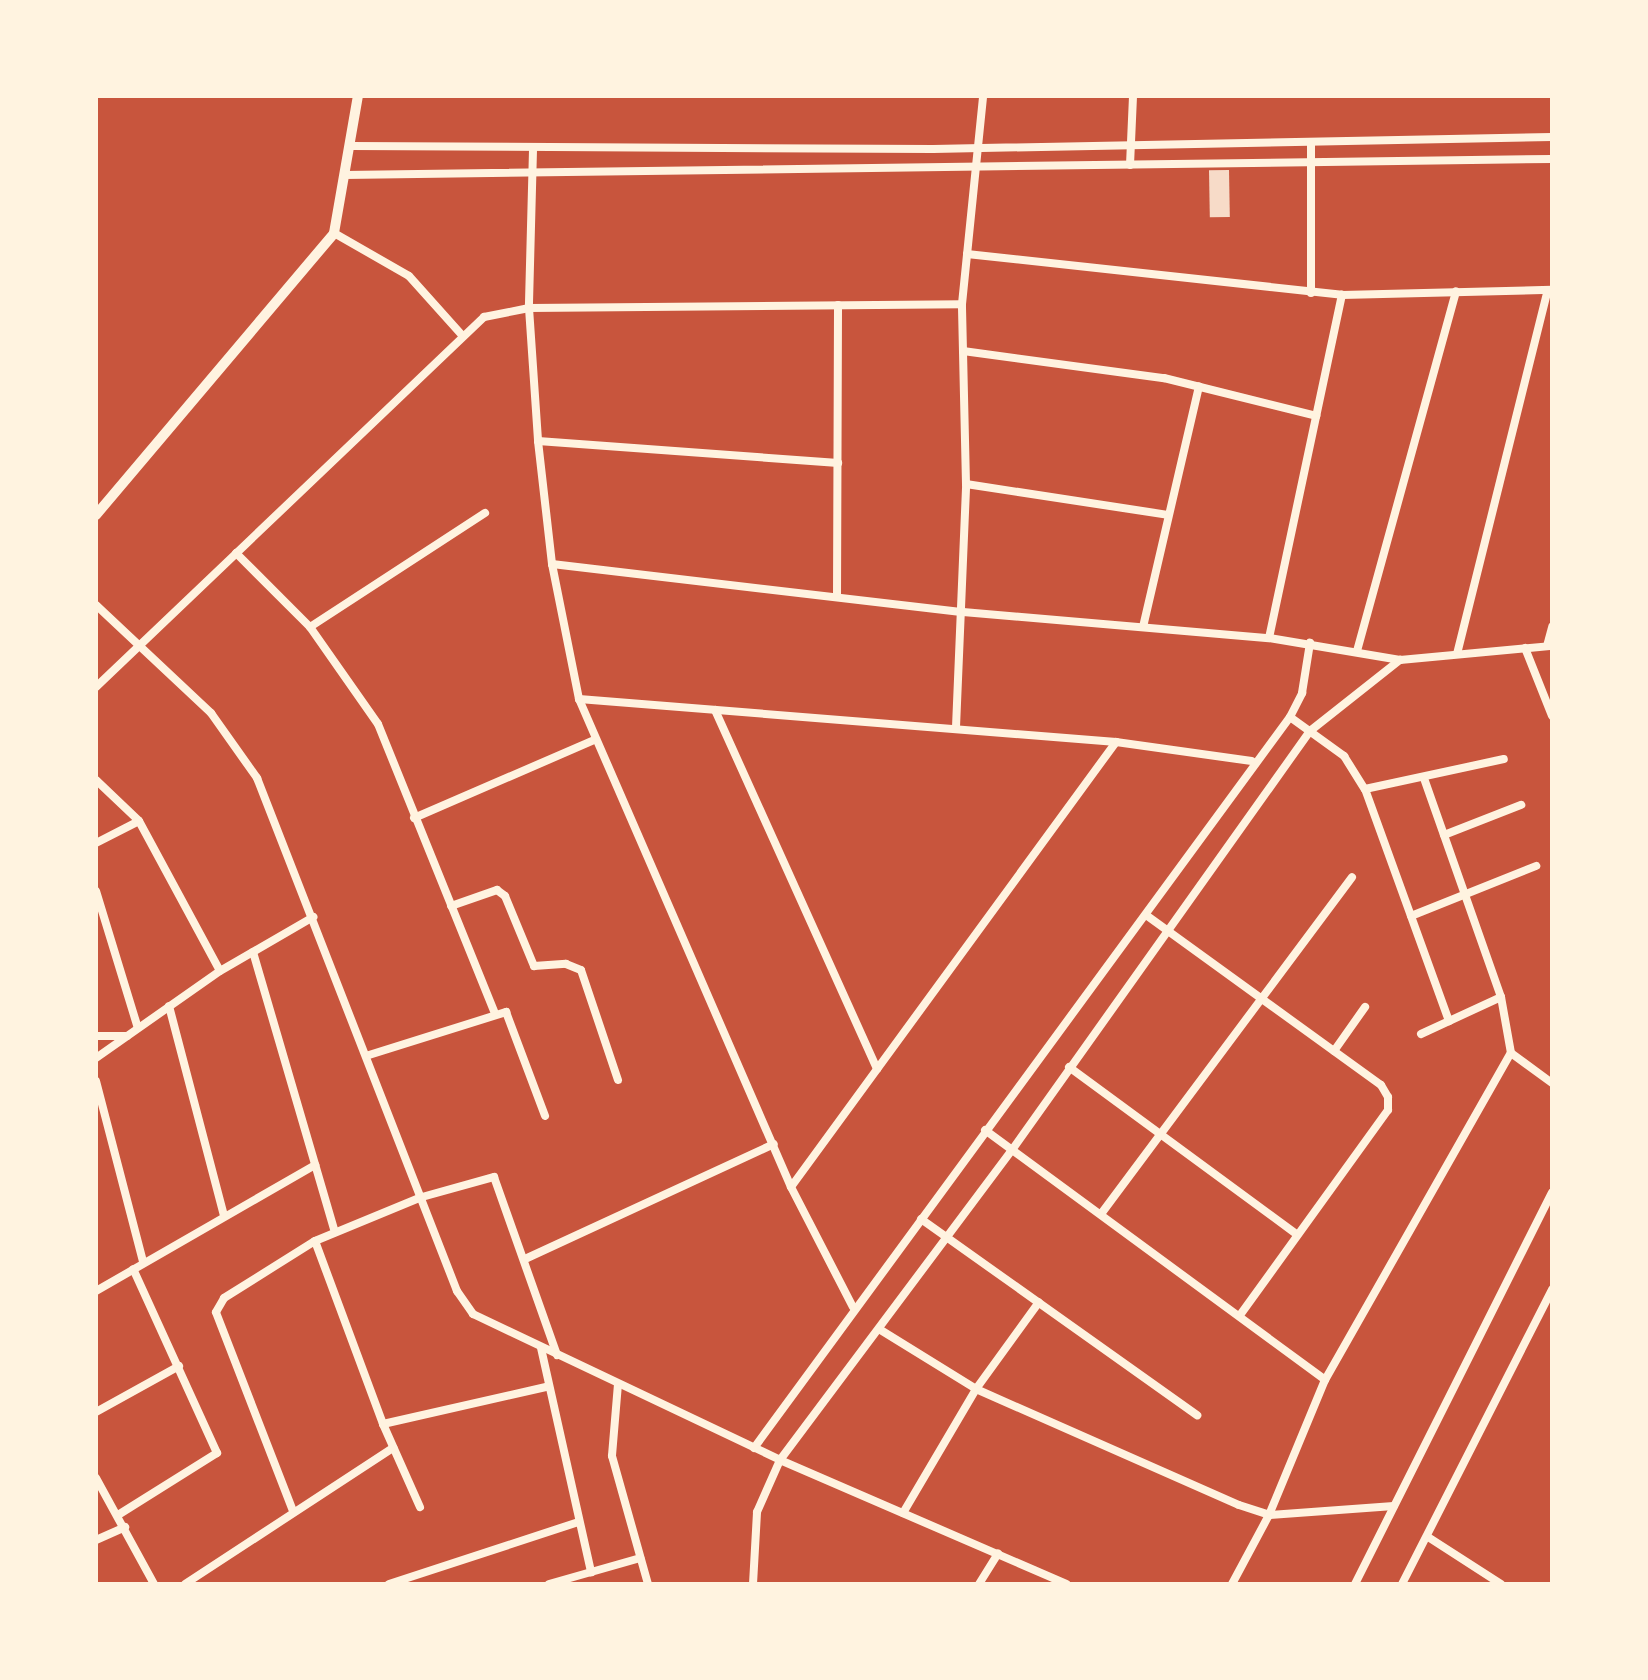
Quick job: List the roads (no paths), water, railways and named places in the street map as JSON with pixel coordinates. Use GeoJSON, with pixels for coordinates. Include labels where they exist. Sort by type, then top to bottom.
{"type":"FeatureCollection","features":[{"type":"Feature","properties":{"kind":"street"},"geometry":{"type":"LineString","coordinates":[[96,515],[334,233],[358,96]]}},
{"type":"Feature","properties":{"kind":"street"},"geometry":{"type":"LineString","coordinates":[[956,727],[966,484],[962,304],[979,168],[983,96]]}},
{"type":"Feature","properties":{"kind":"street"},"geometry":{"type":"LineString","coordinates":[[1130,165],[1133,96]]}},
{"type":"Feature","properties":{"kind":"street"},"geometry":{"type":"LineString","coordinates":[[351,146],[533,150],[978,148],[1552,137]]}},
{"type":"Feature","properties":{"kind":"street"},"geometry":{"type":"LineString","coordinates":[[1311,144],[1311,293]]}},
{"type":"Feature","properties":{"kind":"street"},"geometry":{"type":"LineString","coordinates":[[533,150],[529,308],[538,441],[552,564],[579,699],[594,740],[791,1187],[853,1307]]}},
{"type":"Feature","properties":{"kind":"street"},"geometry":{"type":"LineString","coordinates":[[344,175],[1552,159]]}},
{"type":"Feature","properties":{"kind":"street"},"geometry":{"type":"LineString","coordinates":[[334,233],[409,276],[461,334]]}},
{"type":"Feature","properties":{"kind":"street"},"geometry":{"type":"LineString","coordinates":[[967,254],[1342,295],[1550,290],[1457,654]]}},
{"type":"Feature","properties":{"kind":"street"},"geometry":{"type":"LineString","coordinates":[[1357,651],[1456,291]]}},
{"type":"Feature","properties":{"kind":"street"},"geometry":{"type":"LineString","coordinates":[[1269,638],[1342,295]]}},
{"type":"Feature","properties":{"kind":"street"},"geometry":{"type":"LineString","coordinates":[[96,687],[138,642],[236,553],[461,334],[496,312],[529,308],[962,304]]}},
{"type":"Feature","properties":{"kind":"street"},"geometry":{"type":"LineString","coordinates":[[837,597],[838,305]]}},
{"type":"Feature","properties":{"kind":"street"},"geometry":{"type":"LineString","coordinates":[[963,351],[1199,386],[1316,416]]}},
{"type":"Feature","properties":{"kind":"street"},"geometry":{"type":"LineString","coordinates":[[1143,627],[1199,386]]}},
{"type":"Feature","properties":{"kind":"street"},"geometry":{"type":"LineString","coordinates":[[538,441],[838,463]]}},
{"type":"Feature","properties":{"kind":"street"},"geometry":{"type":"LineString","coordinates":[[966,484],[1168,515]]}},
{"type":"Feature","properties":{"kind":"street"},"geometry":{"type":"LineString","coordinates":[[310,627],[485,513]]}},
{"type":"Feature","properties":{"kind":"street"},"geometry":{"type":"LineString","coordinates":[[236,553],[310,627],[378,724],[495,1013]]}},
{"type":"Feature","properties":{"kind":"street"},"geometry":{"type":"LineString","coordinates":[[552,564],[963,612],[1269,638],[1400,660],[1550,646],[1552,627]]}},
{"type":"Feature","properties":{"kind":"street"},"geometry":{"type":"LineString","coordinates":[[96,605],[138,642],[235,742],[257,778],[369,1055],[457,1291],[473,1314],[780,1460],[1066,1584]]}},
{"type":"Feature","properties":{"kind":"street"},"geometry":{"type":"LineString","coordinates":[[754,1448],[853,1307],[1146,915],[1252,761],[1290,717],[1302,693],[1310,643]]}},
{"type":"Feature","properties":{"kind":"street"},"geometry":{"type":"LineString","coordinates":[[1525,648],[1552,716]]}},
{"type":"Feature","properties":{"kind":"street"},"geometry":{"type":"LineString","coordinates":[[753,1584],[757,1512],[780,1460],[1012,1150],[1310,731],[1400,660]]}},
{"type":"Feature","properties":{"kind":"street"},"geometry":{"type":"LineString","coordinates":[[579,699],[956,727],[1116,742],[1252,761]]}},
{"type":"Feature","properties":{"kind":"street"},"geometry":{"type":"LineString","coordinates":[[715,710],[877,1069]]}},
{"type":"Feature","properties":{"kind":"street"},"geometry":{"type":"LineString","coordinates":[[1290,717],[1344,756],[1365,789],[1449,1021]]}},
{"type":"Feature","properties":{"kind":"street"},"geometry":{"type":"LineString","coordinates":[[414,818],[594,740]]}},
{"type":"Feature","properties":{"kind":"street"},"geometry":{"type":"LineString","coordinates":[[791,1187],[1116,742]]}},
{"type":"Feature","properties":{"kind":"street"},"geometry":{"type":"LineString","coordinates":[[1365,789],[1504,759]]}},
{"type":"Feature","properties":{"kind":"street"},"geometry":{"type":"LineString","coordinates":[[1232,1584],[1269,1515],[1325,1380],[1511,1053],[1501,997],[1424,778]]}},
{"type":"Feature","properties":{"kind":"street"},"geometry":{"type":"LineString","coordinates":[[96,780],[139,821],[220,971]]}},
{"type":"Feature","properties":{"kind":"street"},"geometry":{"type":"LineString","coordinates":[[1444,835],[1521,805]]}},
{"type":"Feature","properties":{"kind":"street"},"geometry":{"type":"LineString","coordinates":[[96,843],[139,821]]}},
{"type":"Feature","properties":{"kind":"street"},"geometry":{"type":"LineString","coordinates":[[1411,916],[1536,866]]}},
{"type":"Feature","properties":{"kind":"street"},"geometry":{"type":"LineString","coordinates":[[1101,1214],[1352,877]]}},
{"type":"Feature","properties":{"kind":"street"},"geometry":{"type":"LineString","coordinates":[[451,906],[497,890],[505,896],[534,966],[566,964],[581,970],[618,1080]]}},
{"type":"Feature","properties":{"kind":"street"},"geometry":{"type":"LineString","coordinates":[[96,891],[138,1028]]}},
{"type":"Feature","properties":{"kind":"street"},"geometry":{"type":"LineString","coordinates":[[1146,915],[1381,1085],[1388,1110],[1240,1315]]}},
{"type":"Feature","properties":{"kind":"street"},"geometry":{"type":"LineString","coordinates":[[96,1058],[220,971],[313,917]]}},
{"type":"Feature","properties":{"kind":"street"},"geometry":{"type":"LineString","coordinates":[[253,952],[335,1232]]}},
{"type":"Feature","properties":{"kind":"street"},"geometry":{"type":"LineString","coordinates":[[1421,1034],[1501,997]]}},
{"type":"Feature","properties":{"kind":"street"},"geometry":{"type":"LineString","coordinates":[[169,1006],[224,1216]]}},
{"type":"Feature","properties":{"kind":"street"},"geometry":{"type":"LineString","coordinates":[[1334,1051],[1365,1007]]}},
{"type":"Feature","properties":{"kind":"street"},"geometry":{"type":"LineString","coordinates":[[369,1055],[495,1013],[511,1016],[545,1116]]}},
{"type":"Feature","properties":{"kind":"street"},"geometry":{"type":"LineString","coordinates":[[96,1036],[128,1036]]}},
{"type":"Feature","properties":{"kind":"street"},"geometry":{"type":"LineString","coordinates":[[1511,1053],[1552,1083]]}},
{"type":"Feature","properties":{"kind":"street"},"geometry":{"type":"LineString","coordinates":[[1069,1067],[1296,1234]]}},
{"type":"Feature","properties":{"kind":"street"},"geometry":{"type":"LineString","coordinates":[[96,1081],[143,1262]]}},
{"type":"Feature","properties":{"kind":"street"},"geometry":{"type":"LineString","coordinates":[[985,1130],[1325,1380]]}},
{"type":"Feature","properties":{"kind":"street"},"geometry":{"type":"LineString","coordinates":[[525,1259],[774,1144]]}},
{"type":"Feature","properties":{"kind":"street"},"geometry":{"type":"LineString","coordinates":[[96,1291],[315,1165]]}},
{"type":"Feature","properties":{"kind":"street"},"geometry":{"type":"LineString","coordinates":[[293,1511],[216,1312],[224,1298],[315,1241],[422,1197],[494,1177],[557,1355]]}},
{"type":"Feature","properties":{"kind":"street"},"geometry":{"type":"LineString","coordinates":[[1355,1584],[1552,1193]]}},
{"type":"Feature","properties":{"kind":"street"},"geometry":{"type":"LineString","coordinates":[[921,1219],[1197,1415]]}},
{"type":"Feature","properties":{"kind":"street"},"geometry":{"type":"LineString","coordinates":[[315,1241],[383,1424],[420,1507]]}},
{"type":"Feature","properties":{"kind":"street"},"geometry":{"type":"LineString","coordinates":[[118,1515],[217,1453],[133,1269]]}},
{"type":"Feature","properties":{"kind":"street"},"geometry":{"type":"LineString","coordinates":[[1402,1584],[1552,1289]]}},
{"type":"Feature","properties":{"kind":"street"},"geometry":{"type":"LineString","coordinates":[[903,1513],[976,1389],[1039,1302]]}},
{"type":"Feature","properties":{"kind":"street"},"geometry":{"type":"LineString","coordinates":[[879,1329],[976,1389],[1164,1475],[1269,1515],[1394,1506]]}},
{"type":"Feature","properties":{"kind":"street"},"geometry":{"type":"LineString","coordinates":[[541,1348],[546,1387],[576,1523],[591,1572]]}},
{"type":"Feature","properties":{"kind":"street"},"geometry":{"type":"LineString","coordinates":[[96,1412],[179,1366]]}},
{"type":"Feature","properties":{"kind":"street"},"geometry":{"type":"LineString","coordinates":[[618,1384],[612,1456],[648,1584]]}},
{"type":"Feature","properties":{"kind":"street"},"geometry":{"type":"LineString","coordinates":[[383,1424],[546,1387]]}},
{"type":"Feature","properties":{"kind":"street"},"geometry":{"type":"LineString","coordinates":[[185,1584],[393,1448]]}},
{"type":"Feature","properties":{"kind":"street"},"geometry":{"type":"LineString","coordinates":[[96,1478],[154,1584]]}},
{"type":"Feature","properties":{"kind":"street"},"geometry":{"type":"LineString","coordinates":[[389,1584],[576,1523]]}},
{"type":"Feature","properties":{"kind":"street"},"geometry":{"type":"LineString","coordinates":[[96,1540],[125,1527]]}},
{"type":"Feature","properties":{"kind":"street"},"geometry":{"type":"LineString","coordinates":[[1428,1537],[1501,1584]]}},
{"type":"Feature","properties":{"kind":"street"},"geometry":{"type":"LineString","coordinates":[[979,1584],[998,1554]]}},
{"type":"Feature","properties":{"kind":"street"},"geometry":{"type":"LineString","coordinates":[[549,1584],[640,1558]]}}]}
